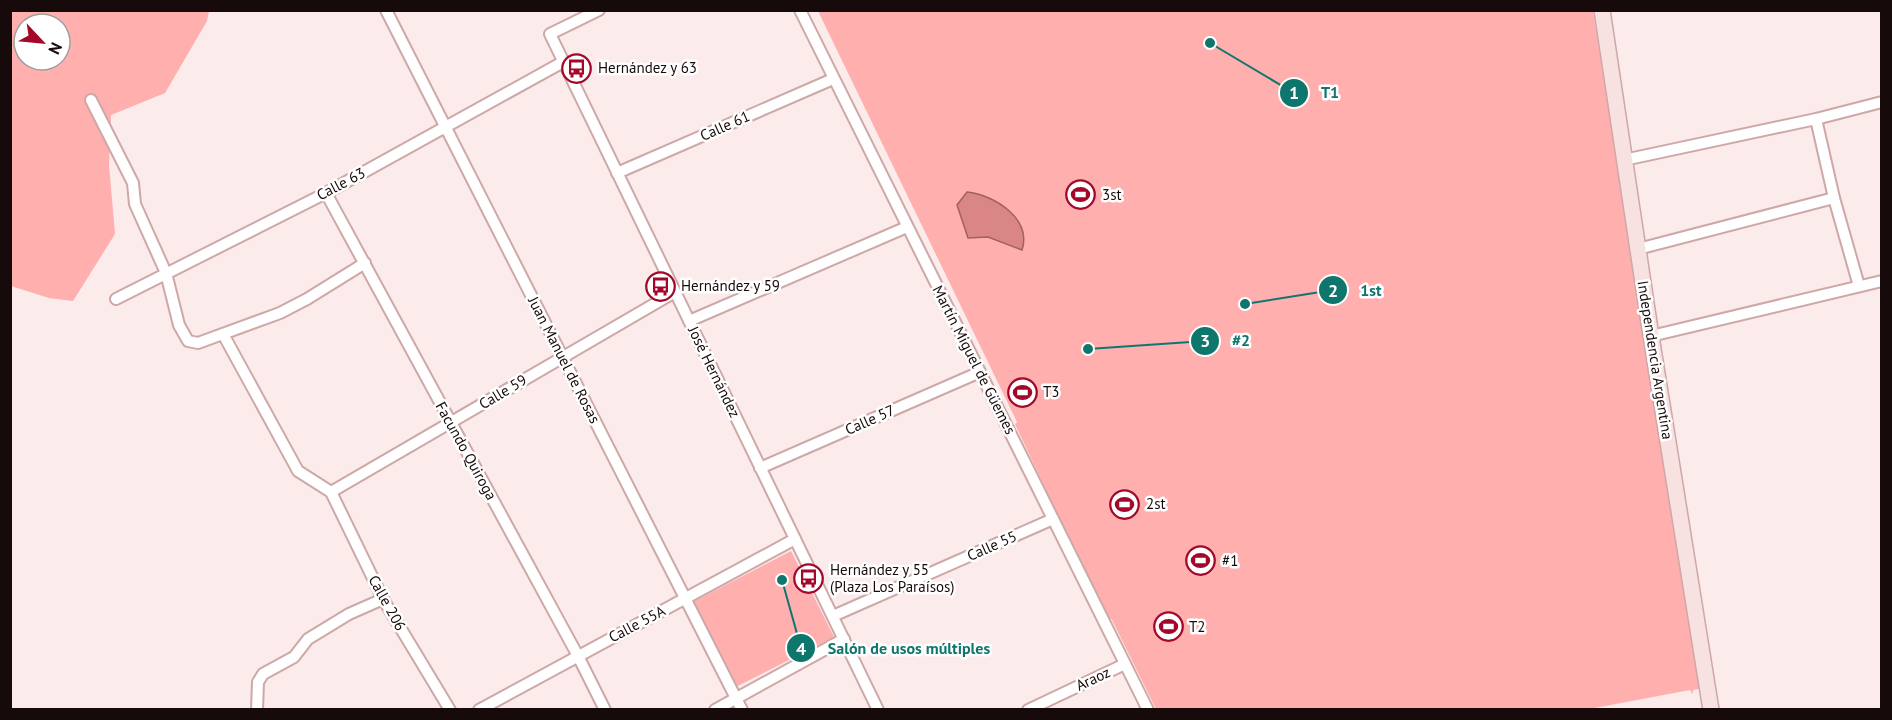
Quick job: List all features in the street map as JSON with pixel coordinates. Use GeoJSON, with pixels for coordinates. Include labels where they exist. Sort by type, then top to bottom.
{"type":"FeatureCollection","features":[{"type":"Feature","properties":{"kind":"main road","name":"Independencia Argentina"},"geometry":{"type":"LineString","coordinates":[[1602,10],[1651,336],[1712,710]]}},
{"type":"Feature","properties":{"kind":"street","name":"Juan Manuel de Rosas"},"geometry":{"type":"LineString","coordinates":[[386,10],[742,710]]}},
{"type":"Feature","properties":{"kind":"street","name":"José Hernández"},"geometry":{"type":"LineString","coordinates":[[599,10],[550,34],[878,710]]}},
{"type":"Feature","properties":{"kind":"street","name":"Martín Miguel de Güemes"},"geometry":{"type":"LineString","coordinates":[[800,10],[1148,710]]}},
{"type":"Feature","properties":{"kind":"street","name":"Calle 63"},"geometry":{"type":"LineString","coordinates":[[116,299],[326,193],[563,62]]}},
{"type":"Feature","properties":{"kind":"street","name":"Calle 61"},"geometry":{"type":"LineString","coordinates":[[617,174],[833,79]]}},
{"type":"Feature","properties":{"kind":"street"},"geometry":{"type":"LineString","coordinates":[[91,100],[132,183],[135,204],[166,273],[178,326],[188,341],[198,343],[280,313],[365,263]]}},
{"type":"Feature","properties":{"kind":"street"},"geometry":{"type":"LineString","coordinates":[[1624,160],[1816,119],[1881,102]]}},
{"type":"Feature","properties":{"kind":"street"},"geometry":{"type":"LineString","coordinates":[[1816,119],[1834,198],[1859,286]]}},
{"type":"Feature","properties":{"kind":"street","name":"Facundo Quiroga"},"geometry":{"type":"LineString","coordinates":[[326,193],[578,656],[605,710]]}},
{"type":"Feature","properties":{"kind":"street"},"geometry":{"type":"LineString","coordinates":[[1638,249],[1834,198]]}},
{"type":"Feature","properties":{"kind":"street"},"geometry":{"type":"LineString","coordinates":[[689,321],[907,227]]}},
{"type":"Feature","properties":{"kind":"street"},"geometry":{"type":"LineString","coordinates":[[1651,336],[1881,281]]}},
{"type":"Feature","properties":{"kind":"street","name":"Calle 59"},"geometry":{"type":"LineString","coordinates":[[331,492],[675,292]]}},
{"type":"Feature","properties":{"kind":"street"},"geometry":{"type":"LineString","coordinates":[[223,334],[238,366],[298,471],[331,492]]}},
{"type":"Feature","properties":{"kind":"street","name":"Calle 57"},"geometry":{"type":"LineString","coordinates":[[760,468],[980,372]]}},
{"type":"Feature","properties":{"kind":"street","name":"Calle 206"},"geometry":{"type":"LineString","coordinates":[[331,492],[383,599],[450,710]]}},
{"type":"Feature","properties":{"kind":"street","name":"Calle 55"},"geometry":{"type":"LineString","coordinates":[[833,616],[1053,519]]}},
{"type":"Feature","properties":{"kind":"street","name":"Calle 55A"},"geometry":{"type":"LineString","coordinates":[[479,710],[795,539]]}},
{"type":"Feature","properties":{"kind":"street"},"geometry":{"type":"LineString","coordinates":[[257,710],[258,682],[263,674],[294,657],[308,639],[349,614],[383,599]]}},
{"type":"Feature","properties":{"kind":"street"},"geometry":{"type":"LineString","coordinates":[[715,710],[844,639]]}},
{"type":"Feature","properties":{"kind":"street","name":"Araoz"},"geometry":{"type":"LineString","coordinates":[[1028,710],[1125,664]]}},
{"type":"Feature","properties":{"kind":"shaded area"},"geometry":{"type":"Polygon","coordinates":[[[10,11],[209,11],[207,21],[165,93],[111,115],[109,165],[115,234],[73,301],[49,298],[11,286],[10,11]]]}},
{"type":"Feature","properties":{"kind":"shaded area"},"geometry":{"type":"Polygon","coordinates":[[[818,11],[1593,11],[1703,688],[1693,690],[1693,694],[1690,690],[1584,710],[1156,709],[1111,618],[1111,628],[1015,424],[1017,422],[818,11]]]}},
{"type":"Feature","properties":{"kind":"shaded area"},"geometry":{"type":"Polygon","coordinates":[[[967,192],[989,198],[1009,210],[1022,228],[1024,239],[1022,250],[988,237],[968,238],[957,205],[967,192]]]}},
{"type":"Feature","properties":{"kind":"shaded area"},"geometry":{"type":"Polygon","coordinates":[[[791,551],[834,637],[734,688],[691,603],[791,551]]]}},
{"type":"Feature","properties":{"kind":"place","name":"T1"},"geometry":{"type":"Point","coordinates":[1210,43]}},
{"type":"Feature","properties":{"kind":"place","name":"Hernández y 63"},"geometry":{"type":"Point","coordinates":[577,68]}},
{"type":"Feature","properties":{"kind":"place","name":"3st"},"geometry":{"type":"Point","coordinates":[1081,195]}},
{"type":"Feature","properties":{"kind":"place","name":"Hernández y 59"},"geometry":{"type":"Point","coordinates":[660,286]}},
{"type":"Feature","properties":{"kind":"place","name":"1st"},"geometry":{"type":"Point","coordinates":[1245,304]}},
{"type":"Feature","properties":{"kind":"place","name":"#2"},"geometry":{"type":"Point","coordinates":[1088,349]}},
{"type":"Feature","properties":{"kind":"place","name":"T3"},"geometry":{"type":"Point","coordinates":[1022,392]}},
{"type":"Feature","properties":{"kind":"place","name":"2st"},"geometry":{"type":"Point","coordinates":[1125,504]}},
{"type":"Feature","properties":{"kind":"place","name":"#1"},"geometry":{"type":"Point","coordinates":[1201,561]}},
{"type":"Feature","properties":{"kind":"place","name":"Hernández y 55 (Plaza Los Paraísos)"},"geometry":{"type":"Point","coordinates":[809,579]}},
{"type":"Feature","properties":{"kind":"place","name":"Salón de usos múltiples"},"geometry":{"type":"Point","coordinates":[782,580]}},
{"type":"Feature","properties":{"kind":"place","name":"T2"},"geometry":{"type":"Point","coordinates":[1168,627]}}]}
